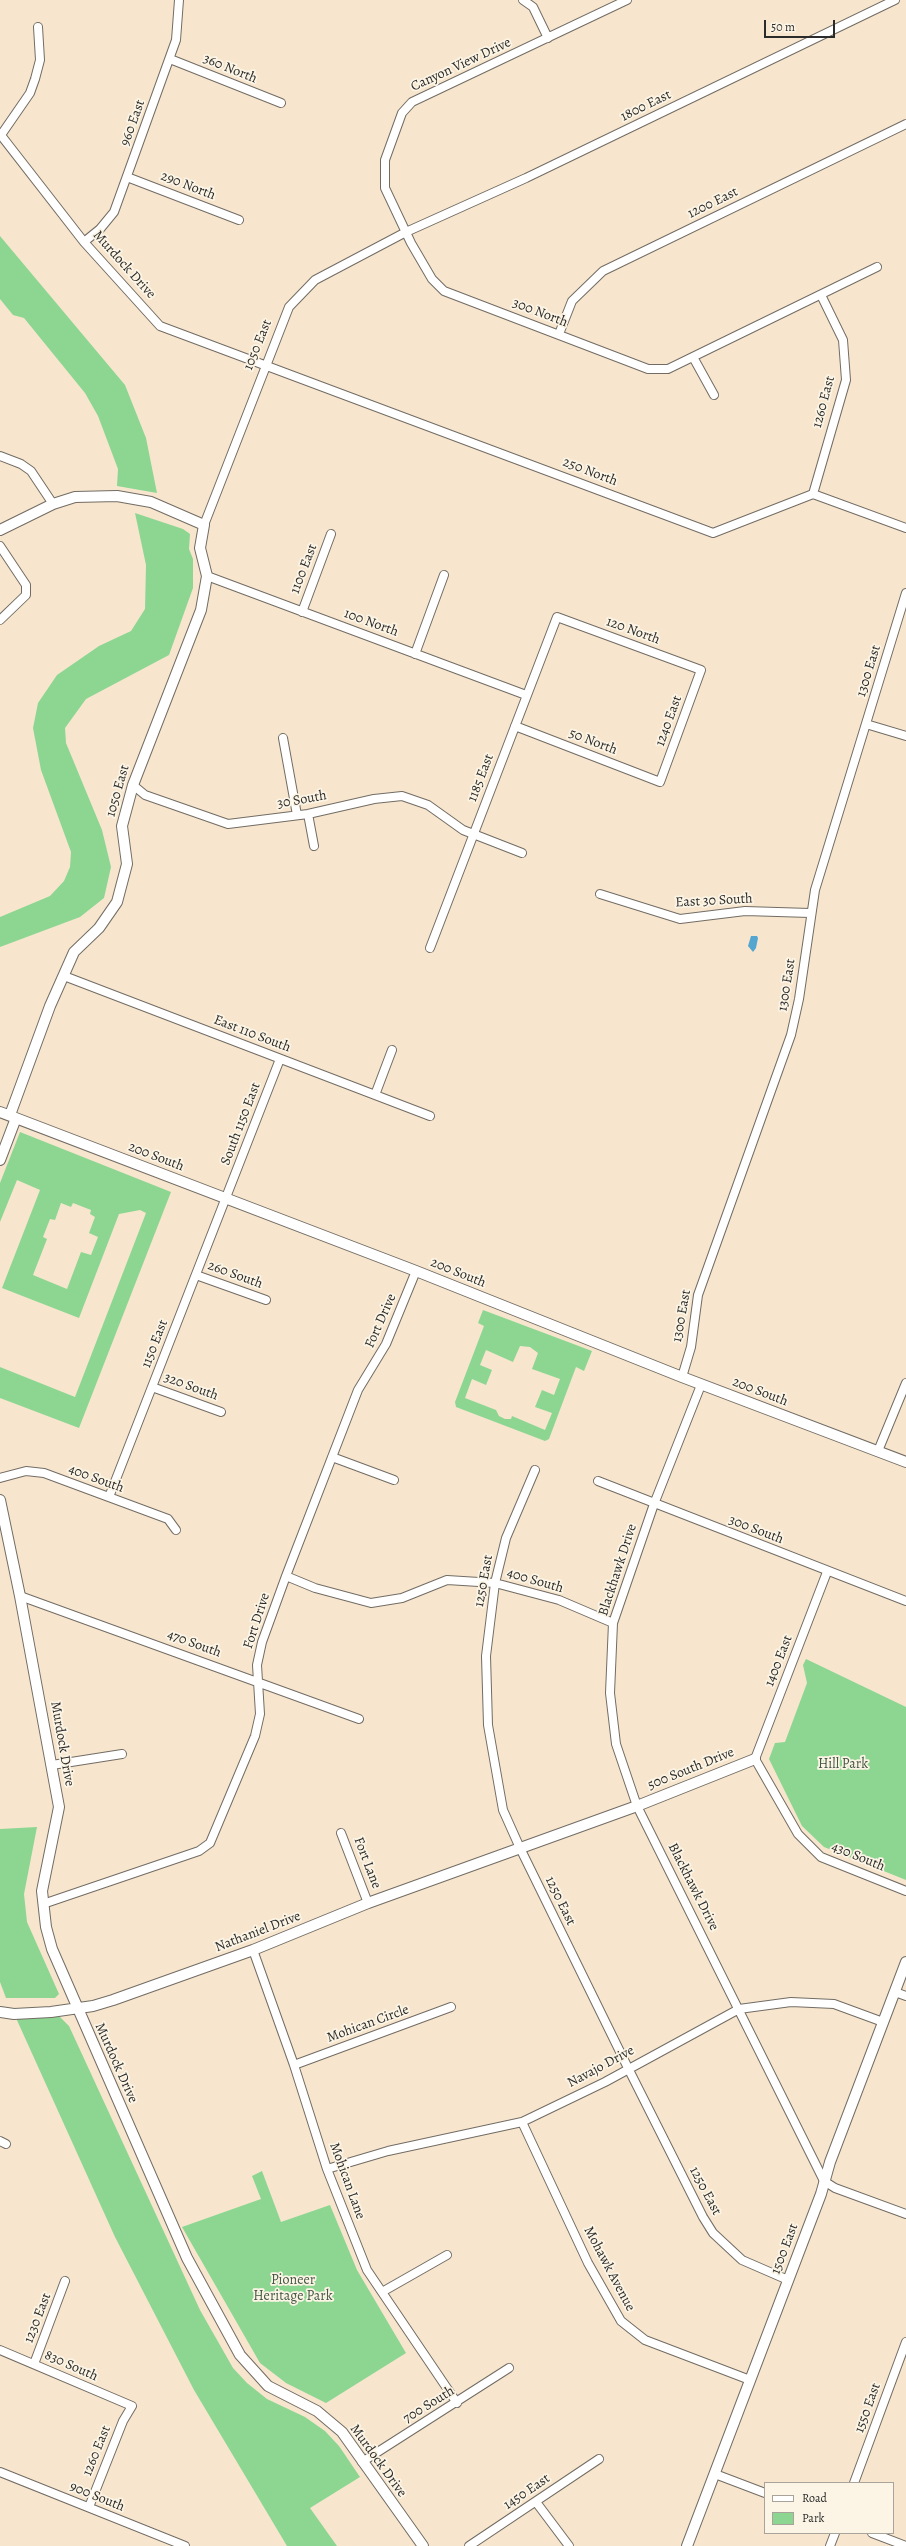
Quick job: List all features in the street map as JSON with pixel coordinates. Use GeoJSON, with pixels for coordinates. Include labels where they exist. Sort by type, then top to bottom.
{"type":"FeatureCollection","features":[{"type":"Feature","properties":{"kind":"street","name":"960 East"},"geometry":{"type":"LineString","coordinates":[[84,242],[100,229],[114,212],[170,59],[178,24],[179,0]]}},
{"type":"Feature","properties":{"kind":"street"},"geometry":{"type":"LineString","coordinates":[[523,0],[533,8],[548,38]]}},
{"type":"Feature","properties":{"kind":"street","name":"Canyon View Drive"},"geometry":{"type":"LineString","coordinates":[[406,232],[385,188],[385,160],[402,113],[412,102],[627,0]]}},
{"type":"Feature","properties":{"kind":"street","name":"1800 East"},"geometry":{"type":"LineString","coordinates":[[406,232],[526,178],[895,0]]}},
{"type":"Feature","properties":{"kind":"street"},"geometry":{"type":"LineString","coordinates":[[0,134],[27,98],[35,79],[40,60],[38,27]]}},
{"type":"Feature","properties":{"kind":"street","name":"360 North"},"geometry":{"type":"LineString","coordinates":[[170,59],[281,103]]}},
{"type":"Feature","properties":{"kind":"street","name":"1200 East"},"geometry":{"type":"LineString","coordinates":[[559,334],[572,301],[603,271],[906,124]]}},
{"type":"Feature","properties":{"kind":"street","name":"Murdock Drive"},"geometry":{"type":"LineString","coordinates":[[0,134],[84,242],[160,326],[266,364]]}},
{"type":"Feature","properties":{"kind":"street","name":"290 North"},"geometry":{"type":"LineString","coordinates":[[127,177],[239,220]]}},
{"type":"Feature","properties":{"kind":"street","name":"300 North"},"geometry":{"type":"LineString","coordinates":[[406,232],[432,279],[444,291],[648,369],[668,369],[877,267]]}},
{"type":"Feature","properties":{"kind":"street","name":"1050 East"},"geometry":{"type":"LineString","coordinates":[[204,525],[289,307],[315,280],[406,232]]}},
{"type":"Feature","properties":{"kind":"street","name":"1260 East"},"geometry":{"type":"LineString","coordinates":[[813,494],[846,380],[843,340],[821,295]]}},
{"type":"Feature","properties":{"kind":"street"},"geometry":{"type":"LineString","coordinates":[[693,357],[714,395]]}},
{"type":"Feature","properties":{"kind":"street","name":"250 North"},"geometry":{"type":"LineString","coordinates":[[266,364],[713,533],[813,494]]}},
{"type":"Feature","properties":{"kind":"street"},"geometry":{"type":"LineString","coordinates":[[0,456],[21,464],[31,471],[53,504]]}},
{"type":"Feature","properties":{"kind":"street"},"geometry":{"type":"LineString","coordinates":[[813,494],[906,528]]}},
{"type":"Feature","properties":{"kind":"street"},"geometry":{"type":"LineString","coordinates":[[0,530],[53,504],[90,495],[117,496],[151,502],[204,525],[200,548],[207,576]]}},
{"type":"Feature","properties":{"kind":"street","name":"1100 East"},"geometry":{"type":"LineString","coordinates":[[302,612],[331,534]]}},
{"type":"Feature","properties":{"kind":"street"},"geometry":{"type":"LineString","coordinates":[[0,546],[26,585],[26,595],[0,620]]}},
{"type":"Feature","properties":{"kind":"street"},"geometry":{"type":"LineString","coordinates":[[415,654],[444,575]]}},
{"type":"Feature","properties":{"kind":"street","name":"1050 East"},"geometry":{"type":"LineString","coordinates":[[9,1115],[74,952],[99,928],[117,902],[127,864],[122,826],[133,785],[201,610],[207,576]]}},
{"type":"Feature","properties":{"kind":"street","name":"100 North"},"geometry":{"type":"LineString","coordinates":[[207,576],[526,695]]}},
{"type":"Feature","properties":{"kind":"street","name":"1300 East"},"geometry":{"type":"LineString","coordinates":[[682,1377],[691,1347],[698,1295],[791,1035],[799,999],[810,913],[815,890],[906,593]]}},
{"type":"Feature","properties":{"kind":"street","name":"120 North"},"geometry":{"type":"LineString","coordinates":[[557,617],[701,670]]}},
{"type":"Feature","properties":{"kind":"street","name":"1185 East"},"geometry":{"type":"LineString","coordinates":[[430,948],[557,617]]}},
{"type":"Feature","properties":{"kind":"street","name":"1240 East"},"geometry":{"type":"LineString","coordinates":[[660,782],[701,670]]}},
{"type":"Feature","properties":{"kind":"street"},"geometry":{"type":"LineString","coordinates":[[866,724],[906,736]]}},
{"type":"Feature","properties":{"kind":"street","name":"50 North"},"geometry":{"type":"LineString","coordinates":[[515,726],[660,782]]}},
{"type":"Feature","properties":{"kind":"street"},"geometry":{"type":"LineString","coordinates":[[283,738],[297,815]]}},
{"type":"Feature","properties":{"kind":"street","name":"30 South"},"geometry":{"type":"LineString","coordinates":[[133,785],[145,795],[228,824],[308,814],[374,799],[402,796],[428,805],[447,820],[474,834],[522,853]]}},
{"type":"Feature","properties":{"kind":"street"},"geometry":{"type":"LineString","coordinates":[[308,814],[314,846]]}},
{"type":"Feature","properties":{"kind":"street","name":"East 30 South"},"geometry":{"type":"LineString","coordinates":[[600,894],[680,919],[745,912],[810,913]]}},
{"type":"Feature","properties":{"kind":"street","name":"East 110 South"},"geometry":{"type":"LineString","coordinates":[[64,976],[430,1116]]}},
{"type":"Feature","properties":{"kind":"street"},"geometry":{"type":"LineString","coordinates":[[375,1095],[392,1050]]}},
{"type":"Feature","properties":{"kind":"street","name":"South 1150 East"},"geometry":{"type":"LineString","coordinates":[[226,1199],[280,1059]]}},
{"type":"Feature","properties":{"kind":"street"},"geometry":{"type":"LineString","coordinates":[[0,1160],[9,1115]]}},
{"type":"Feature","properties":{"kind":"street","name":"200 South"},"geometry":{"type":"LineString","coordinates":[[9,1115],[416,1271],[700,1385],[906,1462]]}},
{"type":"Feature","properties":{"kind":"street","name":"1150 East"},"geometry":{"type":"LineString","coordinates":[[109,1498],[226,1199]]}},
{"type":"Feature","properties":{"kind":"street","name":"Fort Drive"},"geometry":{"type":"LineString","coordinates":[[43,1904],[199,1851],[210,1843],[255,1736],[260,1714],[257,1665],[262,1642],[358,1390],[386,1344],[416,1271]]}},
{"type":"Feature","properties":{"kind":"street","name":"260 South"},"geometry":{"type":"LineString","coordinates":[[196,1275],[266,1300]]}},
{"type":"Feature","properties":{"kind":"street"},"geometry":{"type":"LineString","coordinates":[[878,1451],[906,1383]]}},
{"type":"Feature","properties":{"kind":"street"},"geometry":{"type":"LineString","coordinates":[[654,1504],[700,1385]]}},
{"type":"Feature","properties":{"kind":"street","name":"320 South"},"geometry":{"type":"LineString","coordinates":[[152,1387],[221,1412]]}},
{"type":"Feature","properties":{"kind":"street"},"geometry":{"type":"LineString","coordinates":[[332,1457],[394,1480]]}},
{"type":"Feature","properties":{"kind":"street","name":"1250 East"},"geometry":{"type":"LineString","coordinates":[[535,1470],[506,1538],[495,1583],[486,1656],[488,1725],[503,1810],[520,1848],[628,2068],[703,2217],[713,2232],[742,2260],[788,2280]]}},
{"type":"Feature","properties":{"kind":"street","name":"400 South"},"geometry":{"type":"LineString","coordinates":[[0,1478],[26,1471],[44,1472],[109,1498],[168,1519],[176,1530]]}},
{"type":"Feature","properties":{"kind":"street","name":"300 South"},"geometry":{"type":"LineString","coordinates":[[598,1481],[827,1572],[906,1601]]}},
{"type":"Feature","properties":{"kind":"street","name":"Murdock Drive"},"geometry":{"type":"LineString","coordinates":[[0,1500],[20,1596],[59,1807],[42,1891],[46,1927],[52,1949],[76,2009],[187,2258],[240,2355],[268,2386],[317,2411],[332,2422],[351,2444],[362,2462],[423,2546]]}},
{"type":"Feature","properties":{"kind":"street","name":"Blackhawk Drive"},"geometry":{"type":"LineString","coordinates":[[654,1504],[613,1623],[610,1693],[616,1744],[637,1806],[824,2181]]}},
{"type":"Feature","properties":{"kind":"street","name":"1400 East"},"geometry":{"type":"LineString","coordinates":[[755,1758],[827,1572]]}},
{"type":"Feature","properties":{"kind":"street","name":"400 South"},"geometry":{"type":"LineString","coordinates":[[286,1576],[315,1588],[371,1603],[402,1598],[447,1580],[495,1583],[559,1600],[613,1623]]}},
{"type":"Feature","properties":{"kind":"street","name":"470 South"},"geometry":{"type":"LineString","coordinates":[[20,1596],[258,1681],[358,1719]]}},
{"type":"Feature","properties":{"kind":"street"},"geometry":{"type":"LineString","coordinates":[[52,1765],[122,1754]]}},
{"type":"Feature","properties":{"kind":"street","name":"500 South Drive"},"geometry":{"type":"LineString","coordinates":[[520,1848],[637,1806],[755,1758]]}},
{"type":"Feature","properties":{"kind":"street","name":"430 South"},"geometry":{"type":"LineString","coordinates":[[755,1758],[798,1834],[821,1857],[906,1891]]}},
{"type":"Feature","properties":{"kind":"street","name":"Fort Lane"},"geometry":{"type":"LineString","coordinates":[[342,1833],[368,1903]]}},
{"type":"Feature","properties":{"kind":"street","name":"Nathaniel Drive"},"geometry":{"type":"LineString","coordinates":[[0,2012],[14,2014],[76,2009],[113,2000],[253,1950],[368,1903],[520,1848]]}},
{"type":"Feature","properties":{"kind":"street","name":"Mohican Lane"},"geometry":{"type":"LineString","coordinates":[[253,1950],[294,2065],[327,2169],[367,2270],[457,2403]]}},
{"type":"Feature","properties":{"kind":"street","name":"1500 East"},"geometry":{"type":"LineString","coordinates":[[687,2546],[821,2194],[824,2181],[906,1962]]}},
{"type":"Feature","properties":{"kind":"street"},"geometry":{"type":"LineString","coordinates":[[895,1992],[906,1996]]}},
{"type":"Feature","properties":{"kind":"street","name":"Navajo Drive"},"geometry":{"type":"LineString","coordinates":[[327,2169],[388,2151],[522,2122],[628,2068],[738,2009],[791,2002],[834,2004],[883,2022]]}},
{"type":"Feature","properties":{"kind":"street","name":"Mohican Circle"},"geometry":{"type":"LineString","coordinates":[[294,2065],[451,2007]]}},
{"type":"Feature","properties":{"kind":"street","name":"Mohawk Avenue"},"geometry":{"type":"LineString","coordinates":[[522,2122],[588,2263],[621,2321],[645,2340],[750,2380]]}},
{"type":"Feature","properties":{"kind":"street"},"geometry":{"type":"LineString","coordinates":[[824,2181],[834,2188],[906,2214]]}},
{"type":"Feature","properties":{"kind":"street"},"geometry":{"type":"LineString","coordinates":[[382,2292],[447,2256]]}},
{"type":"Feature","properties":{"kind":"street","name":"1230 East"},"geometry":{"type":"LineString","coordinates":[[34,2364],[66,2281]]}},
{"type":"Feature","properties":{"kind":"street","name":"1550 East"},"geometry":{"type":"LineString","coordinates":[[854,2482],[906,2342]]}},
{"type":"Feature","properties":{"kind":"street","name":"830 South"},"geometry":{"type":"LineString","coordinates":[[0,2350],[132,2406]]}},
{"type":"Feature","properties":{"kind":"street","name":"700 South"},"geometry":{"type":"LineString","coordinates":[[362,2462],[457,2403],[509,2368]]}},
{"type":"Feature","properties":{"kind":"street","name":"1260 East"},"geometry":{"type":"LineString","coordinates":[[89,2507],[123,2421],[132,2406]]}},
{"type":"Feature","properties":{"kind":"street","name":"1450 East"},"geometry":{"type":"LineString","coordinates":[[469,2546],[599,2459]]}},
{"type":"Feature","properties":{"kind":"street","name":"900 South"},"geometry":{"type":"LineString","coordinates":[[0,2472],[185,2546]]}},
{"type":"Feature","properties":{"kind":"street"},"geometry":{"type":"LineString","coordinates":[[715,2474],[764,2493]]}},
{"type":"Feature","properties":{"kind":"street"},"geometry":{"type":"LineString","coordinates":[[536,2502],[569,2546]]}},
{"type":"Feature","properties":{"kind":"street"},"geometry":{"type":"LineString","coordinates":[[830,2546],[835,2534]]}},
{"type":"Feature","properties":{"kind":"street"},"geometry":{"type":"LineString","coordinates":[[875,2534],[906,2546]]}},
{"type":"Feature","properties":{"kind":"green space"},"geometry":{"type":"Polygon","coordinates":[[[0,236],[125,385],[146,438],[157,493],[117,486],[118,469],[98,416],[85,393],[24,318],[13,315],[0,299],[0,236]]]}},
{"type":"Feature","properties":{"kind":"green space"},"geometry":{"type":"Polygon","coordinates":[[[135,513],[183,529],[190,534],[189,549],[193,559],[193,588],[169,655],[86,699],[65,728],[66,743],[102,830],[111,867],[104,898],[80,917],[0,947],[0,917],[50,896],[64,881],[70,867],[71,852],[41,770],[33,728],[38,703],[57,675],[99,646],[131,631],[145,609],[146,565],[135,513]]]}},
{"type":"Feature","properties":{"kind":"green space"},"geometry":{"type":"Polygon","coordinates":[[[20,1132],[171,1192],[79,1428],[0,1398],[0,1367],[75,1397],[146,1213],[140,1210],[119,1214],[79,1318],[2,1288],[40,1190],[17,1180],[0,1222],[0,1183],[20,1132]],[[61,1203],[55,1220],[50,1219],[43,1237],[47,1239],[33,1275],[67,1289],[81,1252],[91,1255],[98,1237],[89,1233],[95,1217],[90,1214],[91,1210],[73,1203],[71,1207],[61,1203]]]}},
{"type":"Feature","properties":{"kind":"green space"},"geometry":{"type":"Polygon","coordinates":[[[483,1310],[592,1351],[584,1371],[576,1367],[549,1439],[545,1441],[456,1407],[455,1402],[484,1326],[478,1323],[483,1310]],[[520,1346],[513,1362],[486,1350],[480,1365],[492,1370],[486,1385],[472,1379],[465,1398],[496,1410],[499,1416],[505,1419],[511,1419],[512,1416],[545,1430],[552,1413],[535,1407],[542,1390],[554,1395],[560,1379],[532,1369],[538,1353],[530,1347],[520,1346]]]}},
{"type":"Feature","properties":{"kind":"green space","name":"Hill Park"},"geometry":{"type":"Polygon","coordinates":[[[806,1659],[906,1707],[906,1880],[824,1847],[802,1826],[769,1759],[775,1743],[785,1742],[807,1683],[803,1665],[806,1659]]]}},
{"type":"Feature","properties":{"kind":"green space"},"geometry":{"type":"Polygon","coordinates":[[[37,1827],[24,1894],[27,1922],[59,1994],[55,1998],[6,1998],[0,1982],[0,1829],[37,1827]]]}},
{"type":"Feature","properties":{"kind":"green space"},"geometry":{"type":"Polygon","coordinates":[[[57,2014],[69,2026],[200,2310],[233,2368],[247,2383],[267,2399],[305,2417],[325,2431],[339,2446],[360,2477],[310,2508],[337,2546],[287,2546],[194,2390],[115,2237],[16,2018],[57,2014]]]}},
{"type":"Feature","properties":{"kind":"green space","name":"Pioneer Heritage Park"},"geometry":{"type":"Polygon","coordinates":[[[262,2171],[281,2222],[330,2205],[357,2270],[406,2353],[326,2403],[286,2383],[260,2363],[182,2227],[261,2199],[252,2176],[262,2171]]]}},
{"type":"Feature","properties":{"kind":"water"},"geometry":{"type":"Polygon","coordinates":[[[751,936],[757,936],[758,938],[756,948],[753,952],[748,946],[751,936]]]}}]}
